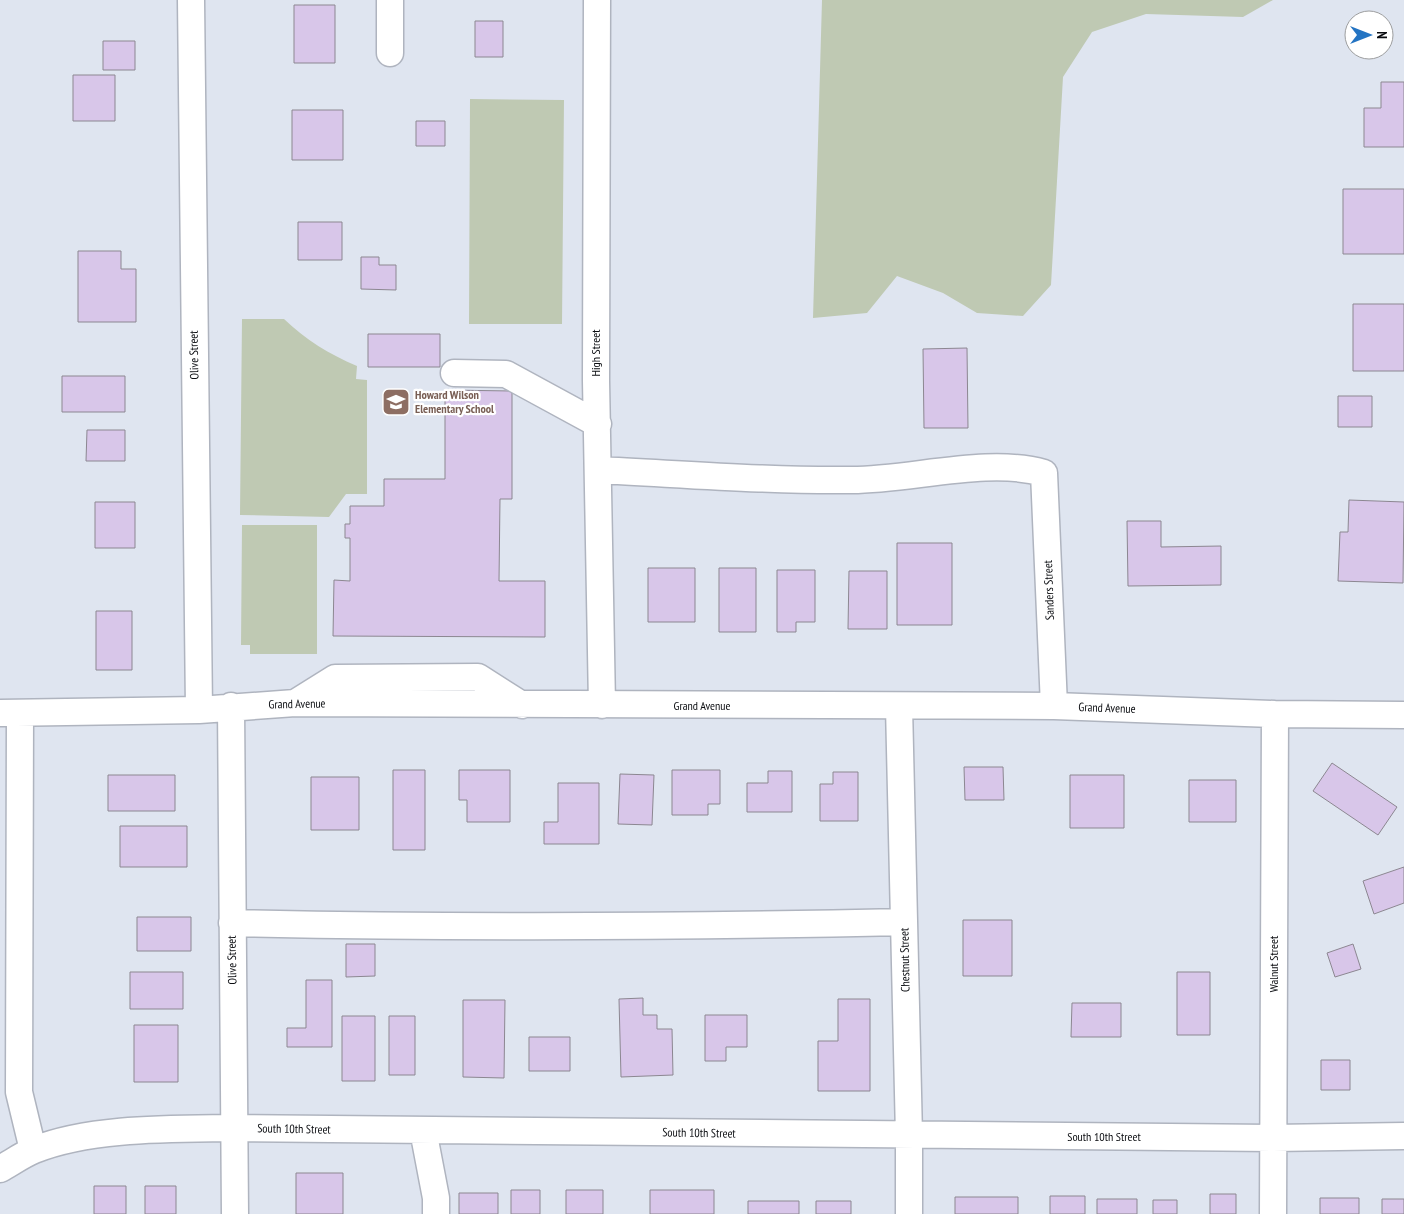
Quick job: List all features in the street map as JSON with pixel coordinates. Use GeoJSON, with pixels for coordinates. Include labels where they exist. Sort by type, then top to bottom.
{"type":"FeatureCollection","features":[{"type":"Feature","properties":{"kind":"street","name":"Olive Street"},"geometry":{"type":"LineString","coordinates":[[191,0],[199,710]]}},
{"type":"Feature","properties":{"kind":"street"},"geometry":{"type":"LineString","coordinates":[[390,0],[390,53]]}},
{"type":"Feature","properties":{"kind":"street","name":"High Street"},"geometry":{"type":"LineString","coordinates":[[597,0],[598,470],[602,705]]}},
{"type":"Feature","properties":{"kind":"street"},"geometry":{"type":"LineString","coordinates":[[454,373],[506,374],[598,424]]}},
{"type":"Feature","properties":{"kind":"street","name":"Sanders Street"},"geometry":{"type":"LineString","coordinates":[[598,470],[852,480],[896,478],[1003,466],[1027,468],[1044,473],[1054,706]]}},
{"type":"Feature","properties":{"kind":"street","name":"Grand Avenue"},"geometry":{"type":"LineString","coordinates":[[10,713],[199,710],[231,706],[294,703],[1054,706],[1275,714],[1404,715]]}},
{"type":"Feature","properties":{"kind":"street","name":"Olive Street"},"geometry":{"type":"LineString","coordinates":[[231,706],[235,1214]]}},
{"type":"Feature","properties":{"kind":"street","name":"Chestnut Street"},"geometry":{"type":"LineString","coordinates":[[899,706],[909,1136],[909,1214]]}},
{"type":"Feature","properties":{"kind":"street"},"geometry":{"type":"LineString","coordinates":[[10,713],[19,1092],[33,1150]]}},
{"type":"Feature","properties":{"kind":"street","name":"Walnut Street"},"geometry":{"type":"LineString","coordinates":[[1273,1214],[1275,714]]}},
{"type":"Feature","properties":{"kind":"street"},"geometry":{"type":"LineString","coordinates":[[232,923],[415,927],[567,925],[697,927],[904,922]]}},
{"type":"Feature","properties":{"kind":"street","name":"South 10th Street"},"geometry":{"type":"LineString","coordinates":[[0,1169],[33,1150],[64,1142],[136,1130],[234,1128],[909,1136],[1273,1138],[1404,1136]]}},
{"type":"Feature","properties":{"kind":"street"},"geometry":{"type":"LineString","coordinates":[[422,1130],[436,1198],[436,1214]]}},
{"type":"Feature","properties":{"kind":"green space"},"geometry":{"type":"Polygon","coordinates":[[[822,0],[1273,0],[1243,17],[1146,14],[1092,32],[1063,77],[1051,285],[1023,316],[977,313],[943,293],[897,276],[867,313],[813,318],[822,0]]]}},
{"type":"Feature","properties":{"kind":"green space"},"geometry":{"type":"Polygon","coordinates":[[[470,99],[564,100],[562,324],[469,324],[470,99]]]}},
{"type":"Feature","properties":{"kind":"green space"},"geometry":{"type":"Polygon","coordinates":[[[242,319],[284,319],[318,346],[357,366],[356,379],[367,380],[367,494],[346,494],[329,517],[240,515],[242,319]]]}},
{"type":"Feature","properties":{"kind":"green space"},"geometry":{"type":"Polygon","coordinates":[[[242,525],[317,525],[317,654],[250,654],[250,645],[241,645],[242,525]]]}},
{"type":"Feature","properties":{"kind":"building"},"geometry":{"type":"Polygon","coordinates":[[[294,5],[335,5],[335,63],[294,63],[294,5]]]}},
{"type":"Feature","properties":{"kind":"building"},"geometry":{"type":"Polygon","coordinates":[[[475,21],[503,21],[503,57],[475,57],[475,21]]]}},
{"type":"Feature","properties":{"kind":"building"},"geometry":{"type":"Polygon","coordinates":[[[103,41],[135,41],[135,70],[103,70],[103,41]]]}},
{"type":"Feature","properties":{"kind":"building"},"geometry":{"type":"Polygon","coordinates":[[[73,75],[115,75],[115,121],[73,121],[73,75]]]}},
{"type":"Feature","properties":{"kind":"building"},"geometry":{"type":"Polygon","coordinates":[[[1381,82],[1404,82],[1404,147],[1364,147],[1364,108],[1381,108],[1381,82]]]}},
{"type":"Feature","properties":{"kind":"building"},"geometry":{"type":"Polygon","coordinates":[[[292,110],[343,110],[343,160],[292,160],[292,110]]]}},
{"type":"Feature","properties":{"kind":"building"},"geometry":{"type":"Polygon","coordinates":[[[416,121],[445,121],[445,146],[416,146],[416,121]]]}},
{"type":"Feature","properties":{"kind":"building"},"geometry":{"type":"Polygon","coordinates":[[[1343,189],[1404,189],[1404,254],[1343,254],[1343,189]]]}},
{"type":"Feature","properties":{"kind":"building"},"geometry":{"type":"Polygon","coordinates":[[[298,222],[342,222],[342,260],[298,260],[298,222]]]}},
{"type":"Feature","properties":{"kind":"building"},"geometry":{"type":"Polygon","coordinates":[[[78,251],[121,251],[121,269],[136,269],[136,322],[78,322],[78,251]]]}},
{"type":"Feature","properties":{"kind":"building"},"geometry":{"type":"Polygon","coordinates":[[[361,257],[379,257],[379,265],[396,265],[396,290],[361,289],[361,257]]]}},
{"type":"Feature","properties":{"kind":"building"},"geometry":{"type":"Polygon","coordinates":[[[1353,304],[1404,304],[1404,371],[1353,371],[1353,304]]]}},
{"type":"Feature","properties":{"kind":"building"},"geometry":{"type":"Polygon","coordinates":[[[368,334],[440,334],[440,367],[368,367],[368,334]]]}},
{"type":"Feature","properties":{"kind":"building"},"geometry":{"type":"Polygon","coordinates":[[[967,348],[968,428],[924,428],[923,349],[967,348]]]}},
{"type":"Feature","properties":{"kind":"building"},"geometry":{"type":"Polygon","coordinates":[[[62,376],[125,376],[125,412],[62,412],[62,376]]]}},
{"type":"Feature","properties":{"kind":"building","name":"Howard Wilson Elementary School"},"geometry":{"type":"Polygon","coordinates":[[[445,390],[512,391],[512,499],[500,499],[499,581],[545,581],[545,637],[333,636],[334,580],[350,581],[350,538],[345,538],[345,524],[350,524],[350,506],[384,506],[384,479],[445,479],[445,390]]]}},
{"type":"Feature","properties":{"kind":"building"},"geometry":{"type":"Polygon","coordinates":[[[1338,396],[1372,396],[1372,427],[1338,427],[1338,396]]]}},
{"type":"Feature","properties":{"kind":"building"},"geometry":{"type":"Polygon","coordinates":[[[87,430],[125,430],[125,461],[86,461],[87,430]]]}},
{"type":"Feature","properties":{"kind":"building"},"geometry":{"type":"Polygon","coordinates":[[[1349,500],[1404,502],[1403,583],[1338,581],[1340,532],[1348,532],[1349,500]]]}},
{"type":"Feature","properties":{"kind":"building"},"geometry":{"type":"Polygon","coordinates":[[[95,502],[135,502],[135,548],[95,548],[95,502]]]}},
{"type":"Feature","properties":{"kind":"building"},"geometry":{"type":"Polygon","coordinates":[[[1127,521],[1161,521],[1161,547],[1221,546],[1221,585],[1128,586],[1127,521]]]}},
{"type":"Feature","properties":{"kind":"building"},"geometry":{"type":"Polygon","coordinates":[[[897,543],[952,543],[952,625],[897,625],[897,543]]]}},
{"type":"Feature","properties":{"kind":"building"},"geometry":{"type":"Polygon","coordinates":[[[648,568],[695,568],[695,622],[648,622],[648,568]]]}},
{"type":"Feature","properties":{"kind":"building"},"geometry":{"type":"Polygon","coordinates":[[[719,568],[756,568],[756,632],[719,632],[719,568]]]}},
{"type":"Feature","properties":{"kind":"building"},"geometry":{"type":"Polygon","coordinates":[[[777,570],[815,570],[815,622],[796,622],[796,632],[777,632],[777,570]]]}},
{"type":"Feature","properties":{"kind":"building"},"geometry":{"type":"Polygon","coordinates":[[[849,571],[887,571],[887,629],[848,629],[849,571]]]}},
{"type":"Feature","properties":{"kind":"building"},"geometry":{"type":"Polygon","coordinates":[[[96,611],[132,611],[132,670],[96,670],[96,611]]]}},
{"type":"Feature","properties":{"kind":"building"},"geometry":{"type":"Polygon","coordinates":[[[1332,763],[1397,807],[1378,835],[1313,791],[1332,763]]]}},
{"type":"Feature","properties":{"kind":"building"},"geometry":{"type":"Polygon","coordinates":[[[964,767],[1003,767],[1004,800],[965,800],[964,767]]]}},
{"type":"Feature","properties":{"kind":"building"},"geometry":{"type":"Polygon","coordinates":[[[393,770],[425,770],[425,850],[393,850],[393,770]]]}},
{"type":"Feature","properties":{"kind":"building"},"geometry":{"type":"Polygon","coordinates":[[[459,770],[510,770],[510,822],[467,822],[467,800],[459,800],[459,770]]]}},
{"type":"Feature","properties":{"kind":"building"},"geometry":{"type":"Polygon","coordinates":[[[672,770],[720,770],[720,804],[708,804],[708,815],[672,815],[672,770]]]}},
{"type":"Feature","properties":{"kind":"building"},"geometry":{"type":"Polygon","coordinates":[[[768,771],[792,771],[792,812],[747,812],[747,783],[768,783],[768,771]]]}},
{"type":"Feature","properties":{"kind":"building"},"geometry":{"type":"Polygon","coordinates":[[[833,772],[858,772],[858,821],[820,821],[820,784],[833,784],[833,772]]]}},
{"type":"Feature","properties":{"kind":"building"},"geometry":{"type":"Polygon","coordinates":[[[620,774],[654,775],[652,825],[618,824],[620,774]]]}},
{"type":"Feature","properties":{"kind":"building"},"geometry":{"type":"Polygon","coordinates":[[[108,775],[175,775],[175,811],[108,811],[108,775]]]}},
{"type":"Feature","properties":{"kind":"building"},"geometry":{"type":"Polygon","coordinates":[[[1070,775],[1124,775],[1124,828],[1070,828],[1070,775]]]}},
{"type":"Feature","properties":{"kind":"building"},"geometry":{"type":"Polygon","coordinates":[[[311,777],[359,777],[359,830],[311,830],[311,777]]]}},
{"type":"Feature","properties":{"kind":"building"},"geometry":{"type":"Polygon","coordinates":[[[1189,780],[1236,780],[1236,822],[1189,822],[1189,780]]]}},
{"type":"Feature","properties":{"kind":"building"},"geometry":{"type":"Polygon","coordinates":[[[558,783],[599,783],[599,844],[544,844],[544,822],[558,822],[558,783]]]}},
{"type":"Feature","properties":{"kind":"building"},"geometry":{"type":"Polygon","coordinates":[[[120,826],[187,826],[187,867],[120,867],[120,826]]]}},
{"type":"Feature","properties":{"kind":"building"},"geometry":{"type":"Polygon","coordinates":[[[1404,867],[1404,903],[1374,914],[1363,881],[1404,867]]]}},
{"type":"Feature","properties":{"kind":"building"},"geometry":{"type":"Polygon","coordinates":[[[137,917],[191,917],[191,951],[137,951],[137,917]]]}},
{"type":"Feature","properties":{"kind":"building"},"geometry":{"type":"Polygon","coordinates":[[[963,920],[1012,920],[1012,976],[963,976],[963,920]]]}},
{"type":"Feature","properties":{"kind":"building"},"geometry":{"type":"Polygon","coordinates":[[[346,944],[375,944],[375,976],[346,977],[346,944]]]}},
{"type":"Feature","properties":{"kind":"building"},"geometry":{"type":"Polygon","coordinates":[[[1353,944],[1361,969],[1335,977],[1327,953],[1353,944]]]}},
{"type":"Feature","properties":{"kind":"building"},"geometry":{"type":"Polygon","coordinates":[[[130,972],[183,972],[183,1009],[130,1009],[130,972]]]}},
{"type":"Feature","properties":{"kind":"building"},"geometry":{"type":"Polygon","coordinates":[[[1177,972],[1210,972],[1210,1035],[1177,1035],[1177,972]]]}},
{"type":"Feature","properties":{"kind":"building"},"geometry":{"type":"Polygon","coordinates":[[[306,980],[332,980],[332,1047],[287,1047],[287,1028],[306,1028],[306,980]]]}},
{"type":"Feature","properties":{"kind":"building"},"geometry":{"type":"Polygon","coordinates":[[[643,998],[643,1015],[657,1015],[657,1029],[672,1029],[673,1075],[621,1077],[619,999],[643,998]]]}},
{"type":"Feature","properties":{"kind":"building"},"geometry":{"type":"Polygon","coordinates":[[[838,999],[870,999],[870,1091],[818,1091],[818,1041],[838,1041],[838,999]]]}},
{"type":"Feature","properties":{"kind":"building"},"geometry":{"type":"Polygon","coordinates":[[[463,1000],[505,1000],[504,1078],[463,1077],[463,1000]]]}},
{"type":"Feature","properties":{"kind":"building"},"geometry":{"type":"Polygon","coordinates":[[[1072,1003],[1121,1003],[1121,1037],[1071,1037],[1072,1003]]]}},
{"type":"Feature","properties":{"kind":"building"},"geometry":{"type":"Polygon","coordinates":[[[705,1015],[747,1015],[747,1047],[726,1047],[726,1061],[705,1061],[705,1015]]]}},
{"type":"Feature","properties":{"kind":"building"},"geometry":{"type":"Polygon","coordinates":[[[342,1016],[375,1016],[375,1081],[342,1081],[342,1016]]]}},
{"type":"Feature","properties":{"kind":"building"},"geometry":{"type":"Polygon","coordinates":[[[389,1016],[415,1016],[415,1075],[389,1075],[389,1016]]]}},
{"type":"Feature","properties":{"kind":"building"},"geometry":{"type":"Polygon","coordinates":[[[134,1025],[178,1025],[178,1082],[134,1082],[134,1025]]]}},
{"type":"Feature","properties":{"kind":"building"},"geometry":{"type":"Polygon","coordinates":[[[529,1037],[570,1037],[570,1071],[529,1071],[529,1037]]]}},
{"type":"Feature","properties":{"kind":"building"},"geometry":{"type":"Polygon","coordinates":[[[1321,1060],[1350,1060],[1350,1090],[1321,1090],[1321,1060]]]}},
{"type":"Feature","properties":{"kind":"building"},"geometry":{"type":"Polygon","coordinates":[[[296,1173],[343,1173],[343,1214],[296,1214],[296,1173]]]}},
{"type":"Feature","properties":{"kind":"building"},"geometry":{"type":"Polygon","coordinates":[[[94,1186],[126,1186],[126,1214],[94,1214],[94,1186]]]}},
{"type":"Feature","properties":{"kind":"building"},"geometry":{"type":"Polygon","coordinates":[[[145,1186],[176,1186],[176,1214],[145,1214],[145,1186]]]}},
{"type":"Feature","properties":{"kind":"building"},"geometry":{"type":"Polygon","coordinates":[[[511,1190],[540,1190],[540,1214],[511,1214],[511,1190]]]}},
{"type":"Feature","properties":{"kind":"building"},"geometry":{"type":"Polygon","coordinates":[[[566,1190],[603,1190],[603,1214],[566,1214],[566,1190]]]}},
{"type":"Feature","properties":{"kind":"building"},"geometry":{"type":"Polygon","coordinates":[[[650,1190],[714,1190],[714,1214],[650,1214],[650,1190]]]}},
{"type":"Feature","properties":{"kind":"building"},"geometry":{"type":"Polygon","coordinates":[[[459,1193],[498,1193],[498,1214],[459,1214],[459,1193]]]}},
{"type":"Feature","properties":{"kind":"building"},"geometry":{"type":"Polygon","coordinates":[[[1210,1194],[1236,1194],[1236,1214],[1210,1214],[1210,1194]]]}},
{"type":"Feature","properties":{"kind":"building"},"geometry":{"type":"Polygon","coordinates":[[[1050,1196],[1085,1196],[1085,1214],[1050,1214],[1050,1196]]]}},
{"type":"Feature","properties":{"kind":"building"},"geometry":{"type":"Polygon","coordinates":[[[955,1197],[1018,1197],[1018,1214],[955,1214],[955,1197]]]}},
{"type":"Feature","properties":{"kind":"building"},"geometry":{"type":"Polygon","coordinates":[[[1320,1198],[1359,1198],[1359,1214],[1320,1214],[1320,1198]]]}},
{"type":"Feature","properties":{"kind":"building"},"geometry":{"type":"Polygon","coordinates":[[[1097,1199],[1137,1199],[1137,1214],[1097,1214],[1097,1199]]]}},
{"type":"Feature","properties":{"kind":"building"},"geometry":{"type":"Polygon","coordinates":[[[1382,1199],[1404,1199],[1404,1214],[1382,1214],[1382,1199]]]}},
{"type":"Feature","properties":{"kind":"building"},"geometry":{"type":"Polygon","coordinates":[[[1153,1200],[1177,1200],[1177,1214],[1153,1214],[1153,1200]]]}},
{"type":"Feature","properties":{"kind":"building"},"geometry":{"type":"Polygon","coordinates":[[[748,1201],[799,1201],[799,1214],[748,1214],[748,1201]]]}},
{"type":"Feature","properties":{"kind":"building"},"geometry":{"type":"Polygon","coordinates":[[[816,1201],[851,1201],[851,1214],[816,1214],[816,1201]]]}},
{"type":"Feature","properties":{"kind":"place","name":"Howard Wilson Elementary School"},"geometry":{"type":"Point","coordinates":[396,402]}}]}
